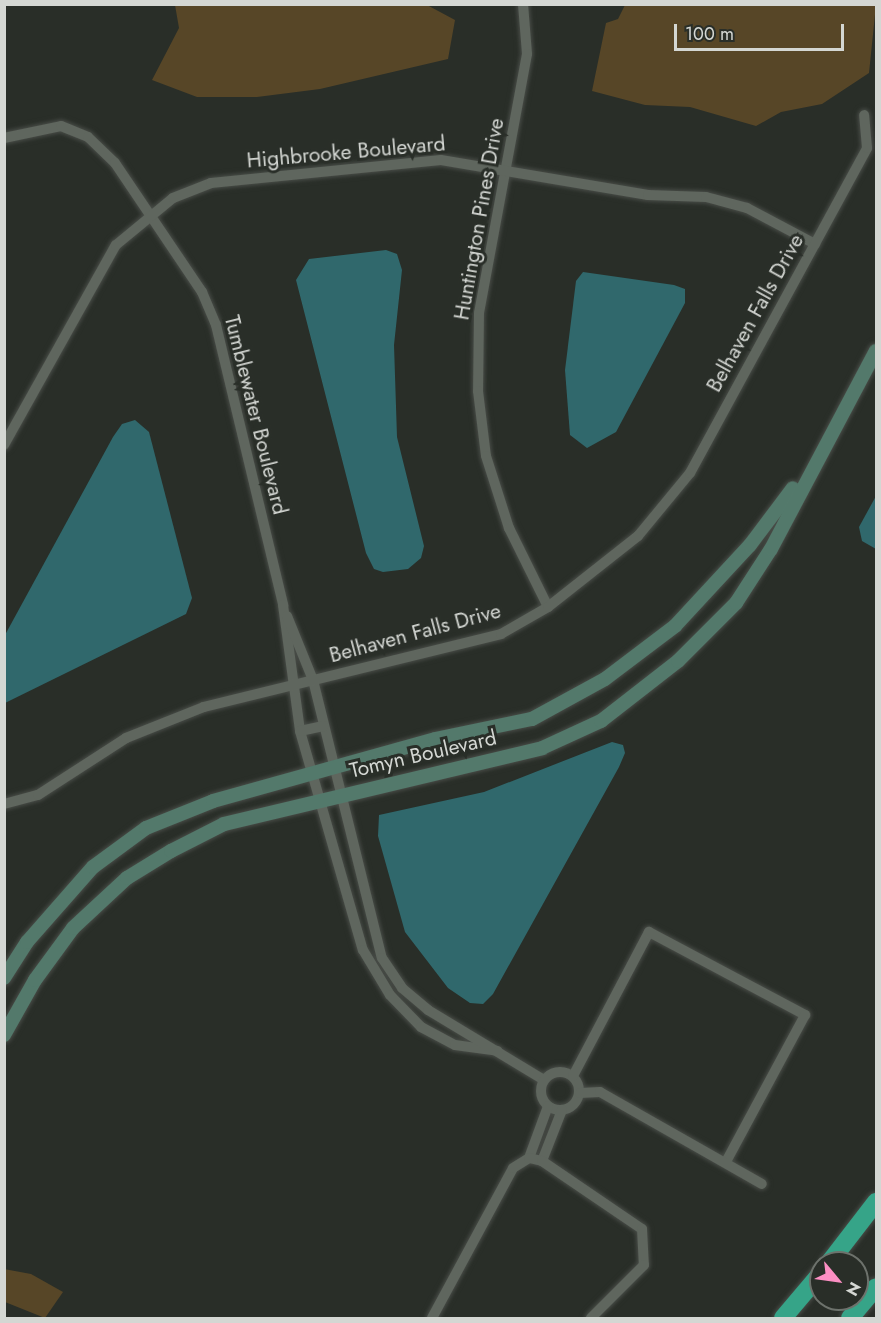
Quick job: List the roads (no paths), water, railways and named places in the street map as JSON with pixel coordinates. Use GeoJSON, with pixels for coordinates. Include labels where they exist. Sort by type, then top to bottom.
{"type":"FeatureCollection","features":[{"type":"Feature","properties":{"kind":"highway"},"geometry":{"type":"LineString","coordinates":[[838,1251],[876,1202]]}},
{"type":"Feature","properties":{"kind":"highway"},"geometry":{"type":"LineString","coordinates":[[783,1318],[809,1287]]}},
{"type":"Feature","properties":{"kind":"highway"},"geometry":{"type":"LineString","coordinates":[[850,1318],[876,1287]]}},
{"type":"Feature","properties":{"kind":"street","name":"Huntington Pines Drive"},"geometry":{"type":"LineString","coordinates":[[523,4],[527,54],[479,313],[478,391],[486,456],[509,528],[548,607]]}},
{"type":"Feature","properties":{"kind":"street","name":"Belhaven Falls Drive"},"geometry":{"type":"LineString","coordinates":[[4,804],[38,795],[126,738],[204,707],[501,634],[548,607],[638,536],[690,473],[867,148],[864,115]]}},
{"type":"Feature","properties":{"kind":"street","name":"Tumblewater Boulevard"},"geometry":{"type":"LineString","coordinates":[[4,138],[61,126],[88,137],[115,163],[202,292],[216,325],[283,605],[313,680],[332,768],[382,958],[402,988],[428,1010],[544,1080]]}},
{"type":"Feature","properties":{"kind":"street","name":"Highbrooke Boulevard"},"geometry":{"type":"LineString","coordinates":[[4,445],[99,267],[148,215],[211,183],[441,160],[648,195],[706,197],[747,208],[815,244]]}},
{"type":"Feature","properties":{"kind":"street","name":"Tomyn Boulevard"},"geometry":{"type":"LineString","coordinates":[[4,1035],[35,980],[73,928],[127,878],[224,824],[542,748],[601,721],[678,661],[736,603],[771,549],[813,462],[876,351]]}},
{"type":"Feature","properties":{"kind":"street","name":"Tomyn Boulevard"},"geometry":{"type":"LineString","coordinates":[[4,978],[27,942],[93,867],[147,828],[213,801],[332,768],[532,718],[605,679],[675,626],[750,545],[813,462]]}},
{"type":"Feature","properties":{"kind":"street","name":"Tumblewater Boulevard"},"geometry":{"type":"LineString","coordinates":[[283,605],[290,686],[300,731],[369,964]]}},
{"type":"Feature","properties":{"kind":"street"},"geometry":{"type":"LineString","coordinates":[[300,731],[323,726]]}},
{"type":"Feature","properties":{"kind":"street"},"geometry":{"type":"LineString","coordinates":[[573,1076],[650,932],[805,1015],[726,1162]]}},
{"type":"Feature","properties":{"kind":"street"},"geometry":{"type":"LineString","coordinates":[[382,958],[369,964],[422,1027],[455,1045],[498,1051]]}},
{"type":"Feature","properties":{"kind":"street"},"geometry":{"type":"LineString","coordinates":[[562,1110],[549,1106],[541,1092],[544,1080],[561,1071],[573,1076],[580,1093]]}},
{"type":"Feature","properties":{"kind":"street"},"geometry":{"type":"LineString","coordinates":[[580,1093],[600,1092],[762,1184]]}},
{"type":"Feature","properties":{"kind":"street"},"geometry":{"type":"LineString","coordinates":[[542,1161],[562,1110],[574,1104],[580,1093]]}},
{"type":"Feature","properties":{"kind":"street"},"geometry":{"type":"LineString","coordinates":[[432,1318],[513,1168],[529,1158],[549,1106]]}},
{"type":"Feature","properties":{"kind":"street"},"geometry":{"type":"LineString","coordinates":[[529,1158],[542,1161],[636,1224],[647,1242],[644,1265],[591,1318]]}},
{"type":"Feature","properties":{"kind":"water"},"geometry":{"type":"Polygon","coordinates":[[[386,250],[397,254],[402,270],[394,345],[397,437],[424,546],[421,558],[408,569],[383,572],[374,569],[366,553],[296,280],[309,259],[386,250]]]}},
{"type":"Feature","properties":{"kind":"water"},"geometry":{"type":"Polygon","coordinates":[[[583,272],[674,285],[685,289],[685,303],[616,432],[587,448],[570,435],[565,370],[576,281],[583,272]]]}},
{"type":"Feature","properties":{"kind":"water"},"geometry":{"type":"Polygon","coordinates":[[[135,420],[149,432],[192,598],[186,614],[5,703],[5,635],[113,437],[122,424],[135,420]]]}},
{"type":"Feature","properties":{"kind":"water"},"geometry":{"type":"Polygon","coordinates":[[[876,496],[876,549],[862,541],[859,527],[876,496]]]}},
{"type":"Feature","properties":{"kind":"water"},"geometry":{"type":"Polygon","coordinates":[[[612,742],[623,745],[625,753],[619,767],[493,994],[483,1004],[470,1003],[448,988],[405,932],[378,836],[379,815],[484,792],[612,742]]]}}]}
